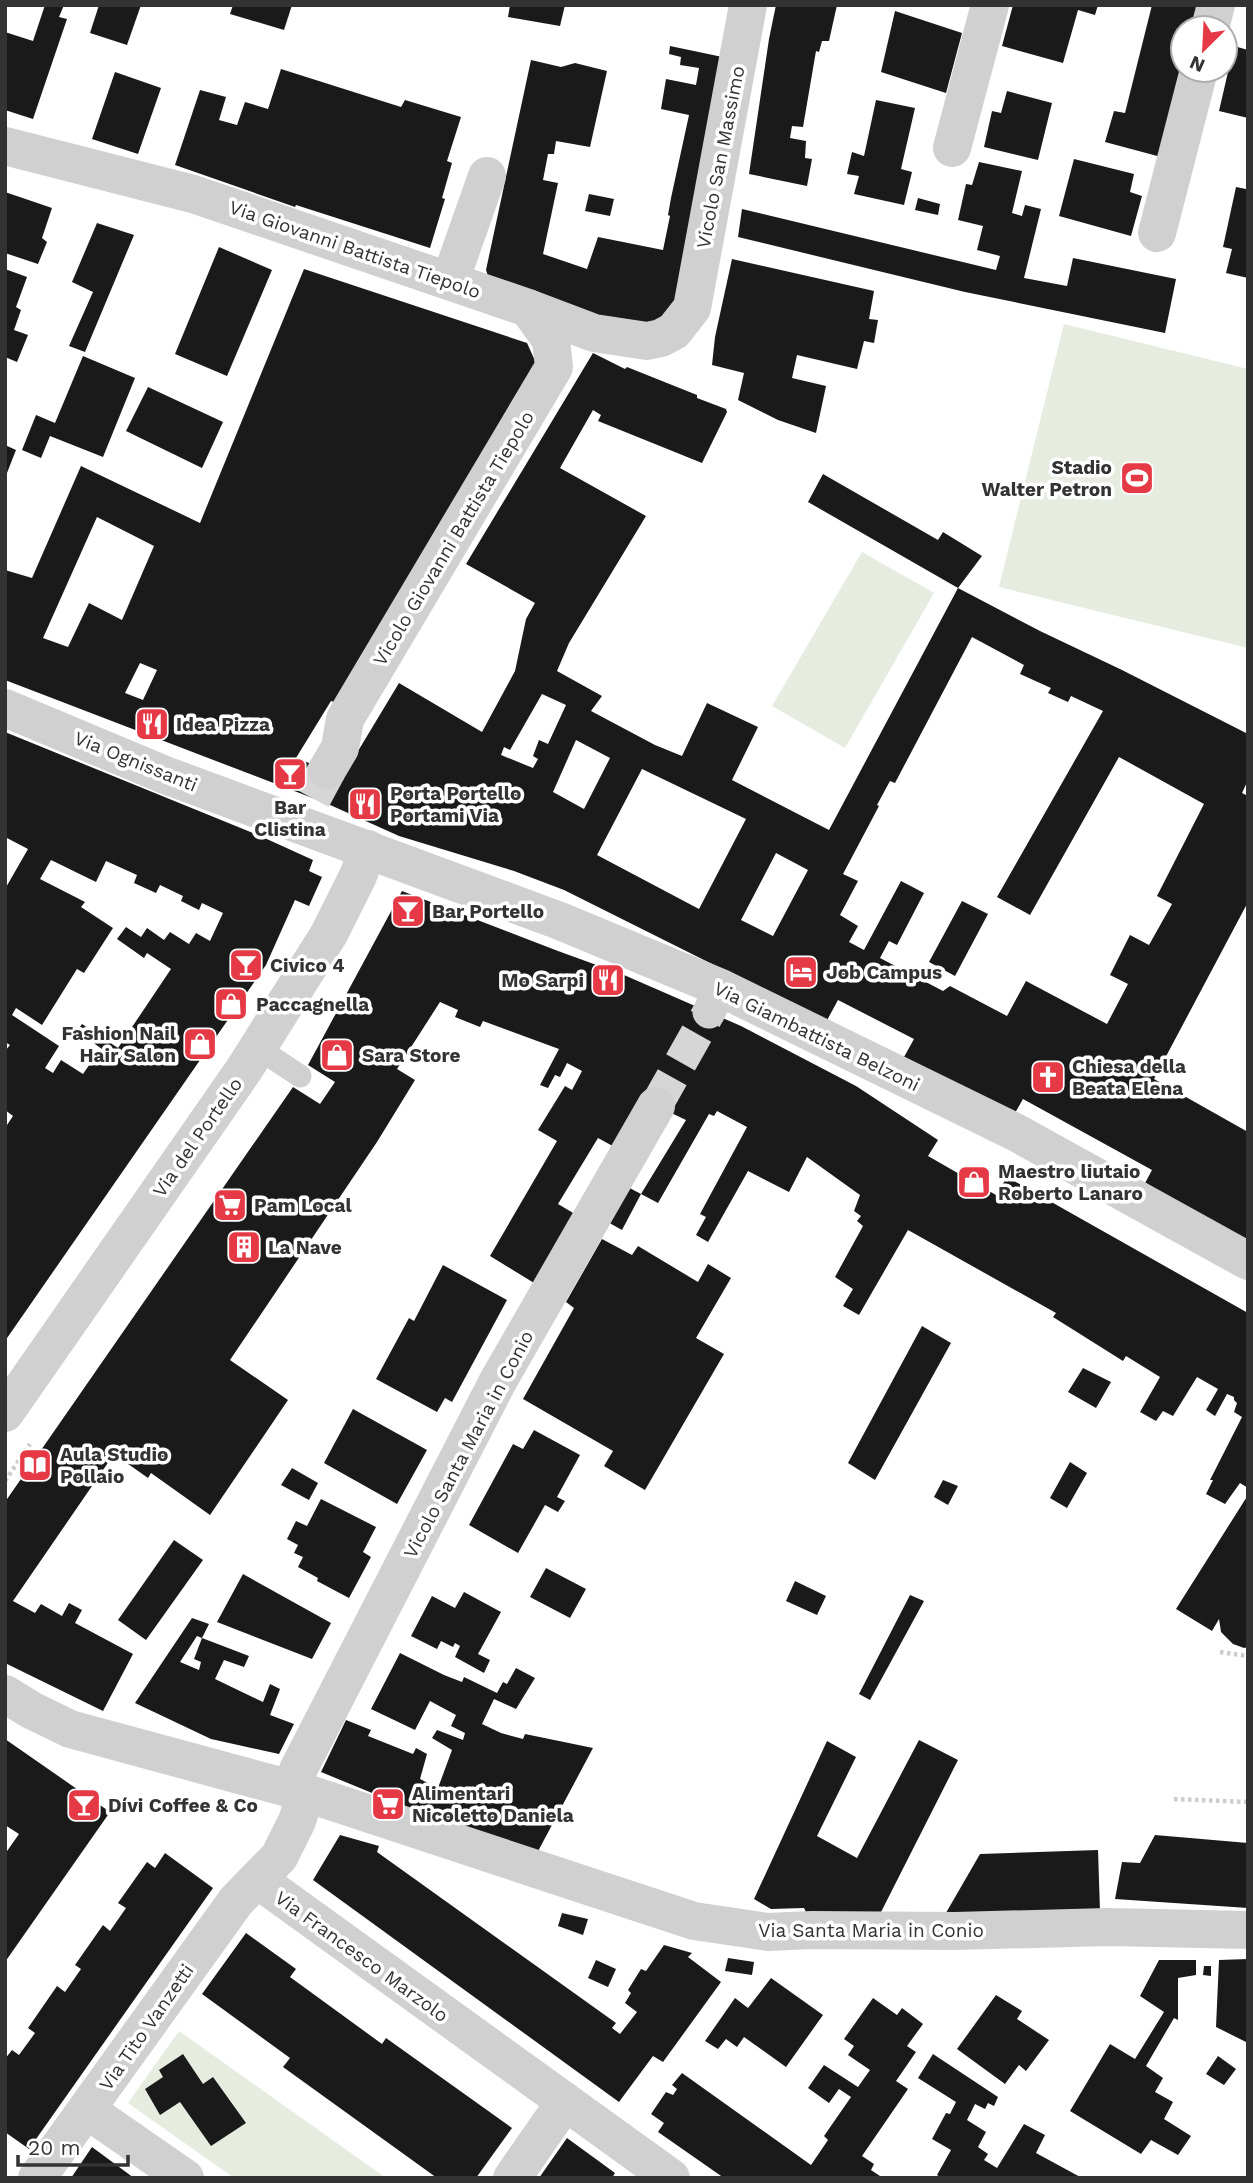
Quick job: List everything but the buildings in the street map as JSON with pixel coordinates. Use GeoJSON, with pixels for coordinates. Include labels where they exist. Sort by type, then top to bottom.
{"type":"FeatureCollection","features":[{"type":"Feature","properties":{"kind":"street","name":"Vicolo San Massimo"},"geometry":{"type":"LineString","coordinates":[[692,308],[748,5]]}},
{"type":"Feature","properties":{"kind":"street"},"geometry":{"type":"LineString","coordinates":[[953,148],[990,5]]}},
{"type":"Feature","properties":{"kind":"street"},"geometry":{"type":"LineString","coordinates":[[1157,233],[1195,84]]}},
{"type":"Feature","properties":{"kind":"street","name":"Via Giovanni Battista Tiepolo"},"geometry":{"type":"LineString","coordinates":[[5,146],[193,194],[594,333],[647,341],[661,338],[674,331],[692,308]]}},
{"type":"Feature","properties":{"kind":"street"},"geometry":{"type":"LineString","coordinates":[[450,281],[487,176]]}},
{"type":"Feature","properties":{"kind":"street","name":"Vicolo Giovanni Battista Tiepolo"},"geometry":{"type":"LineString","coordinates":[[314,798],[340,748],[345,719],[554,367],[551,340],[528,308]]}},
{"type":"Feature","properties":{"kind":"street","name":"Via Ognissanti"},"geometry":{"type":"LineString","coordinates":[[5,708],[165,775],[268,812],[314,798]]}},
{"type":"Feature","properties":{"kind":"street","name":"Via Giambattista Belzoni"},"geometry":{"type":"LineString","coordinates":[[314,798],[368,849],[560,921],[715,1000],[1017,1133],[1248,1261]]}},
{"type":"Feature","properties":{"kind":"street","name":"Via del Portello"},"geometry":{"type":"LineString","coordinates":[[5,1413],[258,1048],[328,934],[358,876],[368,849]]}},
{"type":"Feature","properties":{"kind":"street","name":"Vicolo Santa Maria in Conio"},"geometry":{"type":"LineString","coordinates":[[299,1790],[298,1770],[498,1381],[656,1106]]}},
{"type":"Feature","properties":{"kind":"street"},"geometry":{"type":"LineString","coordinates":[[5,1694],[70,1729],[299,1790]]}},
{"type":"Feature","properties":{"kind":"street","name":"Via Francesco Marzolo"},"geometry":{"type":"LineString","coordinates":[[299,1790],[297,1821],[279,1857],[258,1880],[671,2178]]}},
{"type":"Feature","properties":{"kind":"street","name":"Via Santa Maria in Conio"},"geometry":{"type":"LineString","coordinates":[[299,1790],[694,1921],[768,1932],[1108,1927],[1248,1930]]}},
{"type":"Feature","properties":{"kind":"street","name":"Via Tito Vanzetti"},"geometry":{"type":"LineString","coordinates":[[37,2178],[236,1901],[258,1880]]}},
{"type":"Feature","properties":{"kind":"street"},"geometry":{"type":"LineString","coordinates":[[512,2178],[565,2102]]}},
{"type":"Feature","properties":{"kind":"street"},"geometry":{"type":"LineString","coordinates":[[87,2110],[185,2178]]}},
{"type":"Feature","properties":{"kind":"lane"},"geometry":{"type":"LineString","coordinates":[[258,1048],[300,1076]]}},
{"type":"Feature","properties":{"kind":"path"},"geometry":{"type":"LineString","coordinates":[[1220,1652],[1248,1656]]}},
{"type":"Feature","properties":{"kind":"path"},"geometry":{"type":"LineString","coordinates":[[1174,1800],[1248,1802]]}},
{"type":"Feature","properties":{"kind":"shaded area","name":"Stadio Walter Petron"},"geometry":{"type":"Polygon","coordinates":[[[1064,324],[1248,369],[1248,648],[999,587],[1064,324]]]}},
{"type":"Feature","properties":{"kind":"shaded area"},"geometry":{"type":"Polygon","coordinates":[[[862,552],[934,593],[845,748],[772,706],[862,552]]]}},
{"type":"Feature","properties":{"kind":"shaded area"},"geometry":{"type":"Polygon","coordinates":[[[179,2031],[386,2178],[234,2178],[128,2103],[179,2031]]]}},
{"type":"Feature","properties":{"kind":"tunnel"},"geometry":{"type":"LineString","coordinates":[[312,798],[327,770]]}},
{"type":"Feature","properties":{"kind":"tunnel"},"geometry":{"type":"LineString","coordinates":[[656,1106],[709,1012]]}},
{"type":"Feature","properties":{"kind":"place","name":"Stadio Walter Petron"},"geometry":{"type":"Point","coordinates":[1137,478]}},
{"type":"Feature","properties":{"kind":"place","name":"Idea Pizza"},"geometry":{"type":"Point","coordinates":[152,724]}},
{"type":"Feature","properties":{"kind":"place","name":"Bar Clistina"},"geometry":{"type":"Point","coordinates":[290,774]}},
{"type":"Feature","properties":{"kind":"place","name":"Porta Portello Portami Via"},"geometry":{"type":"Point","coordinates":[365,804]}},
{"type":"Feature","properties":{"kind":"place","name":"Bar Portello"},"geometry":{"type":"Point","coordinates":[408,911]}},
{"type":"Feature","properties":{"kind":"place","name":"Civico 4"},"geometry":{"type":"Point","coordinates":[246,965]}},
{"type":"Feature","properties":{"kind":"place","name":"Job Campus"},"geometry":{"type":"Point","coordinates":[801,972]}},
{"type":"Feature","properties":{"kind":"place","name":"Mo Sarpi"},"geometry":{"type":"Point","coordinates":[608,980]}},
{"type":"Feature","properties":{"kind":"place","name":"Paccagnella"},"geometry":{"type":"Point","coordinates":[231,1004]}},
{"type":"Feature","properties":{"kind":"place","name":"Fashion Nail Hair Salon"},"geometry":{"type":"Point","coordinates":[200,1044]}},
{"type":"Feature","properties":{"kind":"place","name":"Sara Store"},"geometry":{"type":"Point","coordinates":[337,1055]}},
{"type":"Feature","properties":{"kind":"place","name":"Chiesa della Beata Elena"},"geometry":{"type":"Point","coordinates":[1048,1077]}},
{"type":"Feature","properties":{"kind":"place","name":"Maestro liutaio Roberto Lanaro"},"geometry":{"type":"Point","coordinates":[974,1182]}},
{"type":"Feature","properties":{"kind":"place","name":"Pam Local"},"geometry":{"type":"Point","coordinates":[230,1205]}},
{"type":"Feature","properties":{"kind":"place","name":"La Nave"},"geometry":{"type":"Point","coordinates":[244,1247]}},
{"type":"Feature","properties":{"kind":"place","name":"Aula Studio Pollaio"},"geometry":{"type":"Point","coordinates":[35,1465]}},
{"type":"Feature","properties":{"kind":"place","name":"Alimentari Nicoletto Daniela"},"geometry":{"type":"Point","coordinates":[388,1804]}},
{"type":"Feature","properties":{"kind":"place","name":"Dívi Coffee & Co"},"geometry":{"type":"Point","coordinates":[84,1805]}}]}
